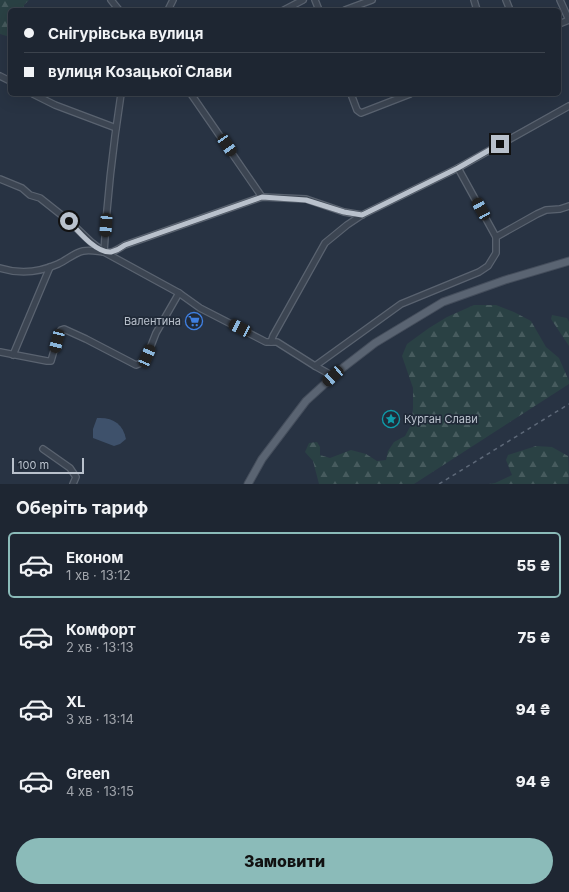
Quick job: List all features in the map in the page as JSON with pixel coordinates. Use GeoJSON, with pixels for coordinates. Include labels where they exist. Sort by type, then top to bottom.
{"type":"FeatureCollection","features":[{"type":"Feature","properties":{"kind":"main road"},"geometry":{"type":"LineString","coordinates":[[248,484],[262,459],[306,401],[333,376],[375,343],[443,302],[505,280],[569,261]]}},
{"type":"Feature","properties":{"kind":"street"},"geometry":{"type":"LineString","coordinates":[[111,0],[117,8]]}},
{"type":"Feature","properties":{"kind":"street"},"geometry":{"type":"LineString","coordinates":[[287,8],[301,0]]}},
{"type":"Feature","properties":{"kind":"street"},"geometry":{"type":"LineString","coordinates":[[350,8],[372,0]]}},
{"type":"Feature","properties":{"kind":"street"},"geometry":{"type":"LineString","coordinates":[[560,0],[569,20]]}},
{"type":"Feature","properties":{"kind":"street"},"geometry":{"type":"LineString","coordinates":[[38,96],[55,105],[116,128]]}},
{"type":"Feature","properties":{"kind":"street"},"geometry":{"type":"LineString","coordinates":[[104,252],[106,212],[121,96]]}},
{"type":"Feature","properties":{"kind":"street"},"geometry":{"type":"LineString","coordinates":[[192,96],[262,197]]}},
{"type":"Feature","properties":{"kind":"street"},"geometry":{"type":"LineString","coordinates":[[352,96],[357,110],[362,113],[405,96]]}},
{"type":"Feature","properties":{"kind":"street"},"geometry":{"type":"LineString","coordinates":[[271,342],[325,243],[347,225],[362,215],[458,168],[569,106]]}},
{"type":"Feature","properties":{"kind":"street"},"geometry":{"type":"LineString","coordinates":[[315,366],[401,304],[479,272],[488,266],[496,253],[496,237],[458,168]]}},
{"type":"Feature","properties":{"kind":"street"},"geometry":{"type":"LineString","coordinates":[[0,179],[22,188],[30,195],[40,198],[69,221],[90,242],[104,252],[179,293],[200,308],[266,342],[277,342],[333,376]]}},
{"type":"Feature","properties":{"kind":"street"},"geometry":{"type":"LineString","coordinates":[[0,268],[23,272],[39,270],[50,267],[70,256],[82,252],[91,250],[112,252],[125,245],[262,197],[306,200],[344,212],[362,215]]}},
{"type":"Feature","properties":{"kind":"street"},"geometry":{"type":"LineString","coordinates":[[496,237],[546,210],[560,209],[569,206]]}},
{"type":"Feature","properties":{"kind":"street"},"geometry":{"type":"LineString","coordinates":[[344,212],[347,225]]}},
{"type":"Feature","properties":{"kind":"street"},"geometry":{"type":"LineString","coordinates":[[13,354],[50,267]]}},
{"type":"Feature","properties":{"kind":"street"},"geometry":{"type":"LineString","coordinates":[[0,352],[47,361],[51,360],[59,333],[64,329],[136,365],[141,363],[147,356],[156,333],[179,293]]}},
{"type":"Feature","properties":{"kind":"street"},"geometry":{"type":"LineString","coordinates":[[43,449],[70,468],[76,477],[73,484]]}},
{"type":"Feature","properties":{"kind":"green space"},"geometry":{"type":"Polygon","coordinates":[[[0,0],[29,0],[24,5],[24,8],[8,8],[8,36],[0,34],[0,0]]]}},
{"type":"Feature","properties":{"kind":"green space"},"geometry":{"type":"Polygon","coordinates":[[[474,305],[496,305],[531,321],[546,347],[559,358],[569,384],[414,484],[319,484],[313,461],[305,452],[309,443],[317,442],[320,447],[320,455],[330,458],[351,450],[366,454],[377,461],[386,460],[388,451],[394,442],[405,436],[412,423],[413,388],[402,356],[407,344],[447,317],[474,305]]]}},
{"type":"Feature","properties":{"kind":"green space"},"geometry":{"type":"Polygon","coordinates":[[[552,315],[567,318],[569,322],[569,346],[551,319],[552,315]]]}},
{"type":"Feature","properties":{"kind":"green space"},"geometry":{"type":"Polygon","coordinates":[[[536,446],[552,447],[568,456],[568,484],[489,484],[495,483],[512,475],[506,460],[508,455],[536,446]]]}},
{"type":"Feature","properties":{"kind":"water"},"geometry":{"type":"Polygon","coordinates":[[[97,418],[108,419],[116,422],[125,434],[126,439],[120,444],[114,446],[93,438],[93,429],[97,418]]]}},
{"type":"Feature","properties":{"kind":"railway"},"geometry":{"type":"LineString","coordinates":[[439,484],[569,404]]}},
{"type":"Feature","properties":{"kind":"place","name":"Валентина"},"geometry":{"type":"Point","coordinates":[194,321]}},
{"type":"Feature","properties":{"kind":"place","name":"Курган Слави"},"geometry":{"type":"Point","coordinates":[391,419]}},
{"type":"Feature","properties":{"kind":"route"},"geometry":{"type":"LineString","coordinates":[[69,221],[90,242],[104,252],[112,252],[125,245],[262,197],[306,200],[344,212],[362,215],[458,168],[500,144]]}}]}
